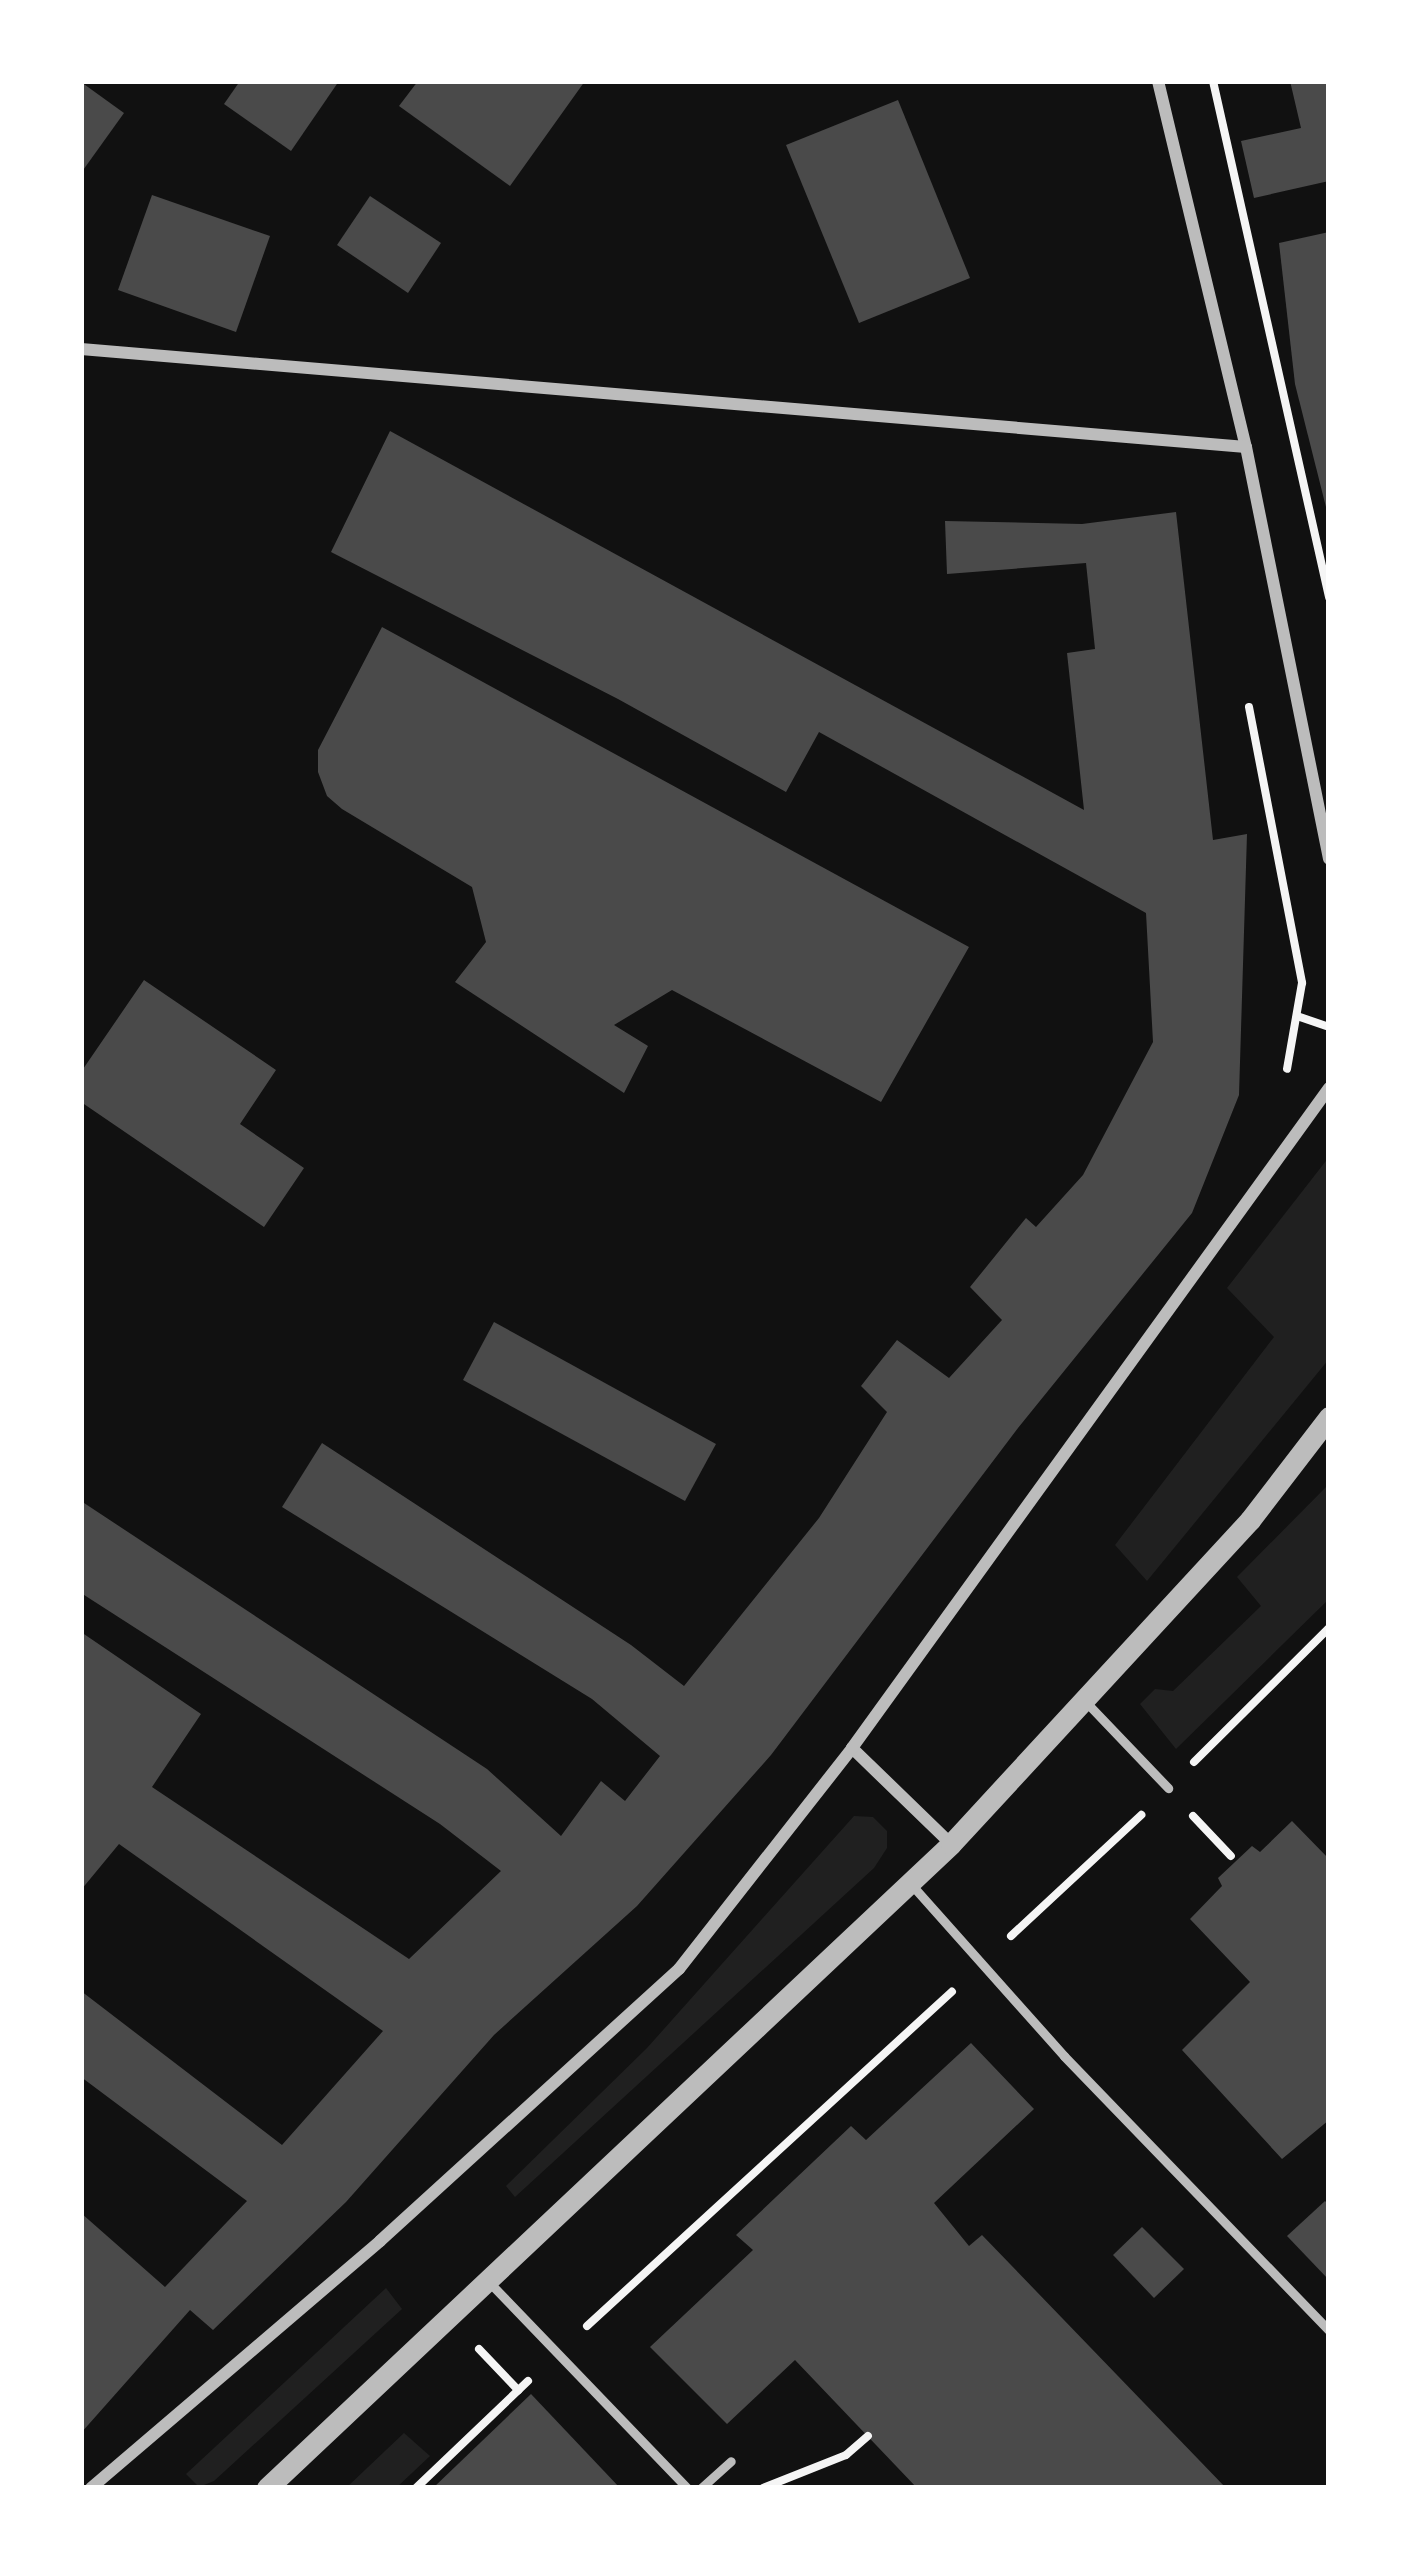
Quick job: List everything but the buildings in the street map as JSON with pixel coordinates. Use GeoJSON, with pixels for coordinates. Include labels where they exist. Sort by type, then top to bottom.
{"type":"FeatureCollection","features":[{"type":"Feature","properties":{"kind":"street"},"geometry":{"type":"LineString","coordinates":[[1158,81],[1246,447],[1329,860]]}},
{"type":"Feature","properties":{"kind":"street"},"geometry":{"type":"LineString","coordinates":[[81,350],[1246,447]]}},
{"type":"Feature","properties":{"kind":"street"},"geometry":{"type":"LineString","coordinates":[[91,2488],[380,2241],[680,1969],[852,1748],[1329,1088]]}},
{"type":"Feature","properties":{"kind":"street"},"geometry":{"type":"LineString","coordinates":[[267,2488],[951,1844],[1250,1520],[1329,1417]]}},
{"type":"Feature","properties":{"kind":"street"},"geometry":{"type":"LineString","coordinates":[[852,1748],[951,1844]]}},
{"type":"Feature","properties":{"kind":"lane"},"geometry":{"type":"LineString","coordinates":[[1084,1700],[1168,1788]]}},
{"type":"Feature","properties":{"kind":"lane"},"geometry":{"type":"LineString","coordinates":[[910,1882],[1329,2330]]}},
{"type":"Feature","properties":{"kind":"lane"},"geometry":{"type":"LineString","coordinates":[[488,2281],[688,2488]]}},
{"type":"Feature","properties":{"kind":"lane"},"geometry":{"type":"LineString","coordinates":[[701,2488],[730,2461]]}},
{"type":"Feature","properties":{"kind":"path"},"geometry":{"type":"LineString","coordinates":[[1213,81],[1329,597]]}},
{"type":"Feature","properties":{"kind":"path"},"geometry":{"type":"LineString","coordinates":[[1246,691],[1302,983],[1289,1066]]}},
{"type":"Feature","properties":{"kind":"path"},"geometry":{"type":"LineString","coordinates":[[1297,1016],[1329,1027]]}},
{"type":"Feature","properties":{"kind":"path"},"geometry":{"type":"LineString","coordinates":[[416,2488],[982,1964],[1329,1628]]}},
{"type":"Feature","properties":{"kind":"path"},"geometry":{"type":"LineString","coordinates":[[1168,1788],[1231,1856]]}},
{"type":"Feature","properties":{"kind":"path"},"geometry":{"type":"LineString","coordinates":[[763,2488],[845,2455],[868,2437]]}},
{"type":"Feature","properties":{"kind":"shaded area"},"geometry":{"type":"Polygon","coordinates":[[[1329,1157],[1329,1359],[1147,1581],[1115,1545],[1274,1337],[1227,1288],[1329,1157]]]}},
{"type":"Feature","properties":{"kind":"shaded area"},"geometry":{"type":"Polygon","coordinates":[[[1329,1484],[1329,1599],[1176,1749],[1140,1704],[1155,1689],[1173,1691],[1261,1606],[1237,1577],[1329,1484]]]}},
{"type":"Feature","properties":{"kind":"shaded area"},"geometry":{"type":"Polygon","coordinates":[[[854,1816],[873,1817],[887,1831],[887,1848],[874,1868],[515,2197],[506,2186],[647,2048],[854,1816]]]}},
{"type":"Feature","properties":{"kind":"shaded area"},"geometry":{"type":"Polygon","coordinates":[[[386,2288],[402,2309],[214,2481],[199,2487],[186,2474],[386,2288]]]}},
{"type":"Feature","properties":{"kind":"shaded area"},"geometry":{"type":"Polygon","coordinates":[[[404,2433],[430,2456],[396,2488],[346,2488],[404,2433]]]}}]}
